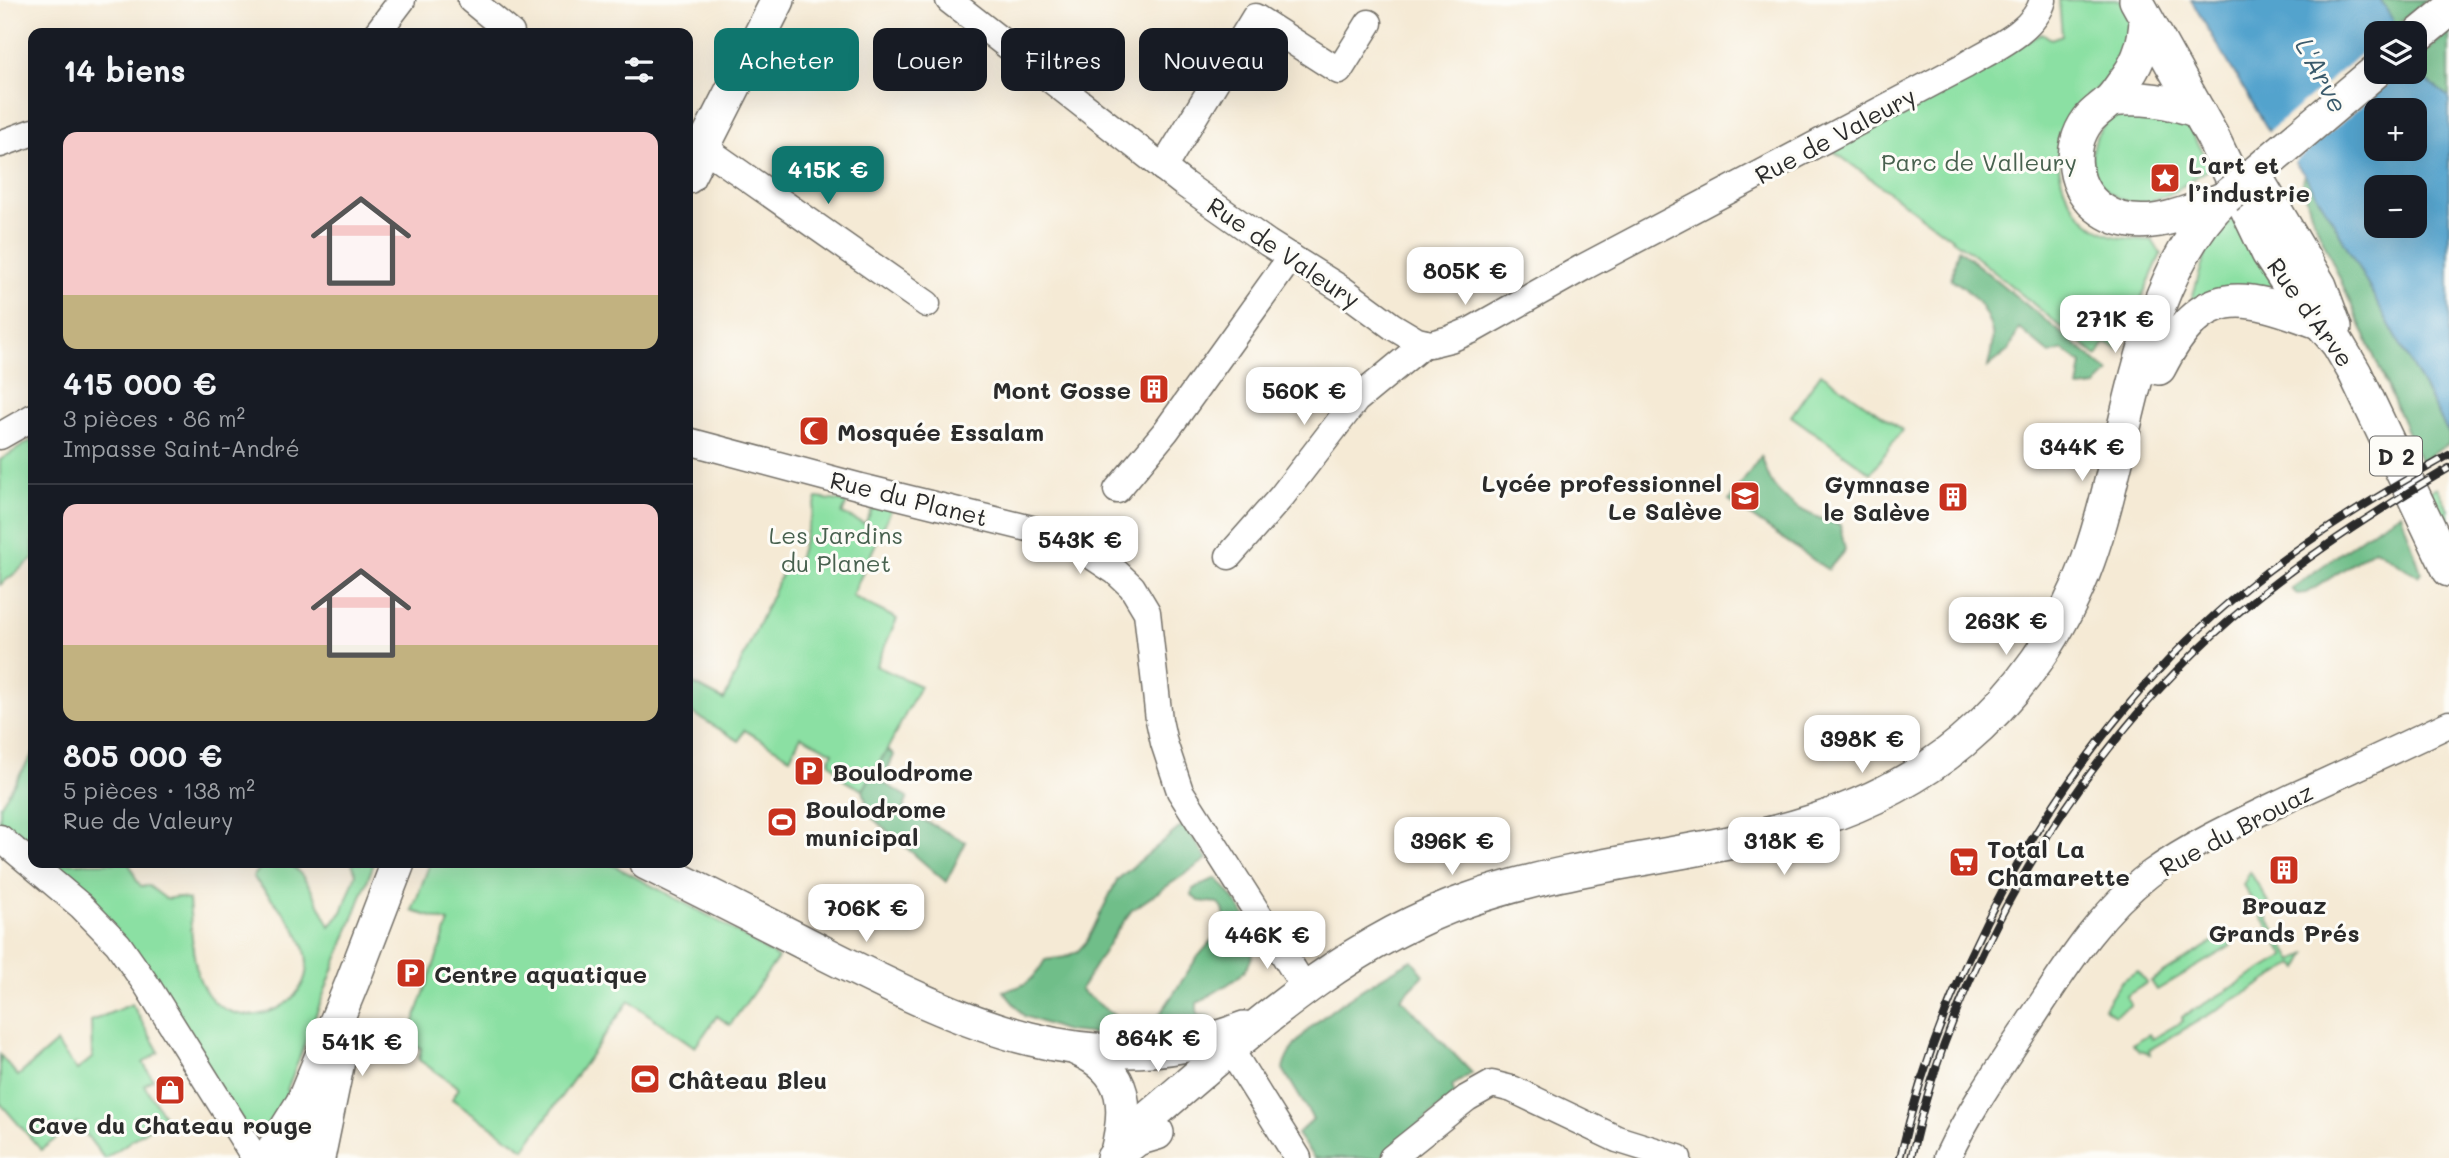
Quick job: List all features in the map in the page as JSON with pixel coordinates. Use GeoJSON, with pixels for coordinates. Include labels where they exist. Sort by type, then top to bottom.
{"type":"FeatureCollection","features":[{"type":"Feature","properties":{"kind":"main road"},"geometry":{"type":"LineString","coordinates":[[693,166],[778,0]]}},
{"type":"Feature","properties":{"kind":"main road"},"geometry":{"type":"LineString","coordinates":[[2141,10],[2139,57],[2111,100],[2090,118],[2079,136],[2075,163],[2078,180],[2094,204],[2117,218],[2136,221],[2174,217],[2249,178]]}},
{"type":"Feature","properties":{"kind":"main road","name":"Rue d'Arve"},"geometry":{"type":"LineString","coordinates":[[2141,10],[2198,111],[2268,253],[2289,285],[2329,333],[2385,431],[2449,570]]}},
{"type":"Feature","properties":{"kind":"main road"},"geometry":{"type":"LineString","coordinates":[[2427,28],[2446,13]]}},
{"type":"Feature","properties":{"kind":"main road"},"geometry":{"type":"LineString","coordinates":[[1235,1057],[1267,1018],[1305,988],[1372,944],[1446,908],[1510,886],[1802,827],[1874,799],[1948,754],[2012,693],[2056,631],[2082,577],[2099,526],[2142,358],[2166,291],[2192,240],[2205,220],[2249,178],[2364,81]]}},
{"type":"Feature","properties":{"kind":"main road"},"geometry":{"type":"LineString","coordinates":[[2111,100],[2148,98],[2198,111]]}},
{"type":"Feature","properties":{"kind":"main road"},"geometry":{"type":"LineString","coordinates":[[2159,368],[2176,337],[2192,318],[2225,302],[2250,301],[2329,333],[2331,314],[2320,286],[2249,178]]}},
{"type":"Feature","properties":{"kind":"main road"},"geometry":{"type":"LineString","coordinates":[[1122,1151],[1146,1120],[1329,992],[1402,947],[1452,923],[1526,900],[1812,843],[1895,809],[1958,769],[1994,738],[2029,700],[2064,651],[2096,589],[2140,445],[2159,368],[2166,291]]}},
{"type":"Feature","properties":{"kind":"main road"},"geometry":{"type":"LineString","coordinates":[[268,1158],[303,1102],[396,868]]}},
{"type":"Feature","properties":{"kind":"main road"},"geometry":{"type":"LineString","coordinates":[[656,868],[930,1005],[997,1030],[1079,1050],[1135,1052],[1163,1050],[1220,1037],[1267,1018]]}},
{"type":"Feature","properties":{"kind":"main road"},"geometry":{"type":"LineString","coordinates":[[318,1158],[352,984]]}},
{"type":"Feature","properties":{"kind":"main road"},"geometry":{"type":"LineString","coordinates":[[1079,1050],[1107,1068],[1119,1088],[1123,1099],[1122,1151]]}},
{"type":"Feature","properties":{"kind":"main road"},"geometry":{"type":"LineString","coordinates":[[299,1158],[303,1102]]}},
{"type":"Feature","properties":{"kind":"street"},"geometry":{"type":"LineString","coordinates":[[381,28],[402,0]]}},
{"type":"Feature","properties":{"kind":"street"},"geometry":{"type":"LineString","coordinates":[[471,0],[505,28]]}},
{"type":"Feature","properties":{"kind":"street","name":"Rue de Valeury"},"geometry":{"type":"LineString","coordinates":[[949,0],[1163,168],[1392,326],[1424,343],[1450,339],[1472,330],[1582,268],[1966,65],[2035,20],[2043,0]]}},
{"type":"Feature","properties":{"kind":"street"},"geometry":{"type":"LineString","coordinates":[[1163,168],[1255,18],[1339,71],[1368,23]]}},
{"type":"Feature","properties":{"kind":"street"},"geometry":{"type":"LineString","coordinates":[[0,144],[28,134]]}},
{"type":"Feature","properties":{"kind":"street"},"geometry":{"type":"LineString","coordinates":[[693,169],[927,304]]}},
{"type":"Feature","properties":{"kind":"street"},"geometry":{"type":"LineString","coordinates":[[1117,490],[1166,431],[1291,257]]}},
{"type":"Feature","properties":{"kind":"street"},"geometry":{"type":"LineString","coordinates":[[1229,556],[1282,496],[1356,400],[1424,343]]}},
{"type":"Feature","properties":{"kind":"street"},"geometry":{"type":"LineString","coordinates":[[0,436],[28,420]]}},
{"type":"Feature","properties":{"kind":"street","name":"Rue du Planet"},"geometry":{"type":"LineString","coordinates":[[693,442],[1040,531],[1069,541],[1116,572],[1132,587],[1147,612],[1159,720],[1180,791],[1305,988]]}},
{"type":"Feature","properties":{"kind":"street","name":"Rue du Brouaz"},"geometry":{"type":"LineString","coordinates":[[1947,1158],[1960,1130],[2053,987],[2101,923],[2130,891],[2168,862],[2210,837],[2449,724]]}},
{"type":"Feature","properties":{"kind":"street"},"geometry":{"type":"LineString","coordinates":[[0,838],[28,862]]}},
{"type":"Feature","properties":{"kind":"street"},"geometry":{"type":"LineString","coordinates":[[35,868],[80,906],[126,954],[255,1158]]}},
{"type":"Feature","properties":{"kind":"street"},"geometry":{"type":"LineString","coordinates":[[1235,1057],[1298,1158]]}},
{"type":"Feature","properties":{"kind":"street"},"geometry":{"type":"LineString","coordinates":[[1392,1158],[1467,1098],[1492,1084],[1512,1089],[1616,1139],[1678,1158]]}},
{"type":"Feature","properties":{"kind":"green space","name":"Parc de Valleury"},"geometry":{"type":"Polygon","coordinates":[[[2059,0],[2121,0],[2130,18],[2134,40],[2113,78],[2080,102],[2062,132],[2059,164],[2067,195],[2076,209],[2100,230],[2119,237],[2152,240],[2161,254],[2119,349],[2105,343],[2097,356],[1966,249],[1832,150],[1919,105],[2042,33],[2051,39],[2062,35],[2059,0]]]}},
{"type":"Feature","properties":{"kind":"green space"},"geometry":{"type":"Polygon","coordinates":[[[2380,0],[2426,0],[2401,21],[2391,21],[2380,0]]]}},
{"type":"Feature","properties":{"kind":"green space"},"geometry":{"type":"Polygon","coordinates":[[[2449,32],[2449,97],[2427,81],[2427,51],[2449,32]]]}},
{"type":"Feature","properties":{"kind":"green space"},"geometry":{"type":"Polygon","coordinates":[[[2140,107],[2187,125],[2212,167],[2170,194],[2152,200],[2152,203],[2132,202],[2116,196],[2103,186],[2095,173],[2092,158],[2094,143],[2101,128],[2115,116],[2140,107]]]}},
{"type":"Feature","properties":{"kind":"green space"},"geometry":{"type":"Polygon","coordinates":[[[2304,174],[2334,223],[2449,434],[2449,444],[2420,461],[2311,213],[2302,182],[2304,174]]]}},
{"type":"Feature","properties":{"kind":"green space"},"geometry":{"type":"Polygon","coordinates":[[[2234,214],[2279,292],[2191,302],[2211,243],[2234,214]]]}},
{"type":"Feature","properties":{"kind":"green space"},"geometry":{"type":"Polygon","coordinates":[[[1958,249],[2109,372],[2096,386],[2078,388],[2082,364],[2063,350],[2050,354],[2019,328],[2009,350],[1988,367],[1992,337],[1987,317],[1971,294],[1951,280],[1958,249]]]}},
{"type":"Feature","properties":{"kind":"green space"},"geometry":{"type":"Polygon","coordinates":[[[1821,373],[1902,430],[1871,473],[1791,416],[1821,373]]]}},
{"type":"Feature","properties":{"kind":"green space"},"geometry":{"type":"Polygon","coordinates":[[[28,442],[28,563],[0,585],[0,460],[28,442]]]}},
{"type":"Feature","properties":{"kind":"green space"},"geometry":{"type":"Polygon","coordinates":[[[1761,456],[1772,483],[1780,494],[1813,515],[1840,525],[1845,550],[1828,570],[1729,501],[1761,456]]]}},
{"type":"Feature","properties":{"kind":"green space"},"geometry":{"type":"Polygon","coordinates":[[[2437,487],[2449,510],[2449,531],[2429,491],[2437,487]]]}},
{"type":"Feature","properties":{"kind":"green space","name":"Les Jardins du Planet"},"geometry":{"type":"Polygon","coordinates":[[[817,498],[847,502],[842,514],[865,524],[874,505],[892,508],[852,596],[897,619],[876,666],[920,686],[863,790],[845,781],[829,761],[833,752],[801,736],[790,757],[744,730],[739,741],[693,713],[693,684],[724,700],[785,566],[795,569],[817,498]]]}},
{"type":"Feature","properties":{"kind":"green space"},"geometry":{"type":"Polygon","coordinates":[[[2401,513],[2421,572],[2418,576],[2375,549],[2307,593],[2297,594],[2291,589],[2375,528],[2401,513]]]}},
{"type":"Feature","properties":{"kind":"green space"},"geometry":{"type":"Polygon","coordinates":[[[887,750],[894,755],[885,775],[885,784],[908,797],[903,810],[966,842],[946,882],[869,815],[863,790],[887,750]]]}},
{"type":"Feature","properties":{"kind":"green space"},"geometry":{"type":"Polygon","coordinates":[[[28,762],[28,853],[0,830],[0,806],[28,762]]]}},
{"type":"Feature","properties":{"kind":"green space"},"geometry":{"type":"Polygon","coordinates":[[[1184,824],[1207,859],[1132,910],[1080,990],[1120,1020],[1150,1027],[1221,928],[1224,913],[1218,903],[1199,901],[1192,896],[1193,889],[1216,878],[1234,899],[1249,925],[1253,952],[1248,965],[1238,977],[1197,1003],[1197,1015],[1210,1016],[1213,1023],[1136,1038],[1066,1031],[1024,1016],[1003,991],[1028,982],[1045,960],[1066,957],[1078,951],[1087,941],[1117,880],[1184,824]]]}},
{"type":"Feature","properties":{"kind":"green space"},"geometry":{"type":"Polygon","coordinates":[[[44,868],[131,868],[141,886],[149,886],[166,899],[177,897],[189,900],[194,952],[200,980],[213,1000],[230,1012],[250,1015],[270,1012],[287,1003],[300,988],[307,969],[304,947],[295,928],[253,877],[260,868],[294,868],[312,890],[330,926],[342,912],[356,874],[354,868],[372,868],[287,1090],[289,1092],[270,1128],[255,1131],[247,1128],[44,868]]]}},
{"type":"Feature","properties":{"kind":"green space"},"geometry":{"type":"Polygon","coordinates":[[[428,868],[618,868],[715,919],[778,958],[730,1025],[717,1016],[695,1047],[629,1001],[524,1149],[452,1099],[459,1088],[419,1060],[421,1048],[406,1044],[449,922],[412,911],[428,868]]]}},
{"type":"Feature","properties":{"kind":"green space"},"geometry":{"type":"Polygon","coordinates":[[[2250,872],[2269,903],[2262,909],[2293,961],[2307,954],[2299,969],[2295,964],[2149,1050],[2150,1054],[2139,1051],[2132,1044],[2149,1034],[2152,1039],[2183,1021],[2182,1017],[2285,956],[2243,885],[2250,872]]]}},
{"type":"Feature","properties":{"kind":"green space"},"geometry":{"type":"Polygon","coordinates":[[[2224,935],[2231,946],[2157,990],[2151,981],[2224,935]]]}},
{"type":"Feature","properties":{"kind":"green space"},"geometry":{"type":"Polygon","coordinates":[[[1412,960],[1424,975],[1401,998],[1472,1073],[1452,1086],[1455,1095],[1379,1158],[1314,1158],[1297,1134],[1313,1119],[1283,1069],[1290,1053],[1318,1021],[1337,1006],[1412,960]]]}},
{"type":"Feature","properties":{"kind":"green space"},"geometry":{"type":"Polygon","coordinates":[[[2137,971],[2147,983],[2126,996],[2131,1005],[2115,1015],[2104,1008],[2121,982],[2137,971]]]}},
{"type":"Feature","properties":{"kind":"green space"},"geometry":{"type":"Polygon","coordinates":[[[132,1004],[159,1052],[143,1063],[153,1079],[144,1085],[165,1117],[106,1158],[77,1123],[41,1150],[0,1103],[0,1055],[18,1076],[56,1043],[77,1070],[92,1058],[91,1021],[132,1004]]]}},
{"type":"Feature","properties":{"kind":"water","name":"L'Arve"},"geometry":{"type":"Polygon","coordinates":[[[2191,0],[2380,0],[2393,21],[2364,21],[2364,84],[2427,84],[2427,81],[2449,97],[2449,434],[2334,223],[2304,174],[2267,128],[2191,0]]]}},
{"type":"Feature","properties":{"kind":"pier"},"geometry":{"type":"Polygon","coordinates":[[[2364,51],[2364,84],[2388,84],[2371,98],[2364,98],[2364,104],[2292,164],[2267,133],[2364,51]]]}},
{"type":"Feature","properties":{"kind":"railway"},"geometry":{"type":"LineString","coordinates":[[1900,1158],[1922,1079],[1951,1000],[1986,921],[2028,846],[2075,773],[2128,705],[2185,643],[2270,569],[2345,517],[2449,455]]}},
{"type":"Feature","properties":{"kind":"railway"},"geometry":{"type":"LineString","coordinates":[[1911,1158],[1931,1083],[1958,1009],[1991,935],[2030,864],[2074,796],[2123,732],[2175,672],[2256,598],[2337,539],[2449,468]]}},
{"type":"Feature","properties":{"kind":"place","name":"L’art et l’industrie"},"geometry":{"type":"Point","coordinates":[2165,178]}},
{"type":"Feature","properties":{"kind":"place","name":"Mont Gosse"},"geometry":{"type":"Point","coordinates":[1154,389]}},
{"type":"Feature","properties":{"kind":"place","name":"Mosquée Essalam"},"geometry":{"type":"Point","coordinates":[814,431]}},
{"type":"Feature","properties":{"kind":"place","name":"Lycée professionnel Le Salève"},"geometry":{"type":"Point","coordinates":[1745,496]}},
{"type":"Feature","properties":{"kind":"place","name":"Gymnase le Salève"},"geometry":{"type":"Point","coordinates":[1953,497]}},
{"type":"Feature","properties":{"kind":"place","name":"Boulodrome"},"geometry":{"type":"Point","coordinates":[809,771]}},
{"type":"Feature","properties":{"kind":"place","name":"Boulodrome municipal"},"geometry":{"type":"Point","coordinates":[782,822]}},
{"type":"Feature","properties":{"kind":"place","name":"Total La Chamarette"},"geometry":{"type":"Point","coordinates":[1964,862]}},
{"type":"Feature","properties":{"kind":"place","name":"Brouaz Grands Prés"},"geometry":{"type":"Point","coordinates":[2284,870]}},
{"type":"Feature","properties":{"kind":"place","name":"Centre aquatique"},"geometry":{"type":"Point","coordinates":[411,973]}},
{"type":"Feature","properties":{"kind":"place","name":"Château Bleu"},"geometry":{"type":"Point","coordinates":[645,1079]}},
{"type":"Feature","properties":{"kind":"place","name":"Cave du Chateau rouge"},"geometry":{"type":"Point","coordinates":[170,1090]}}]}
